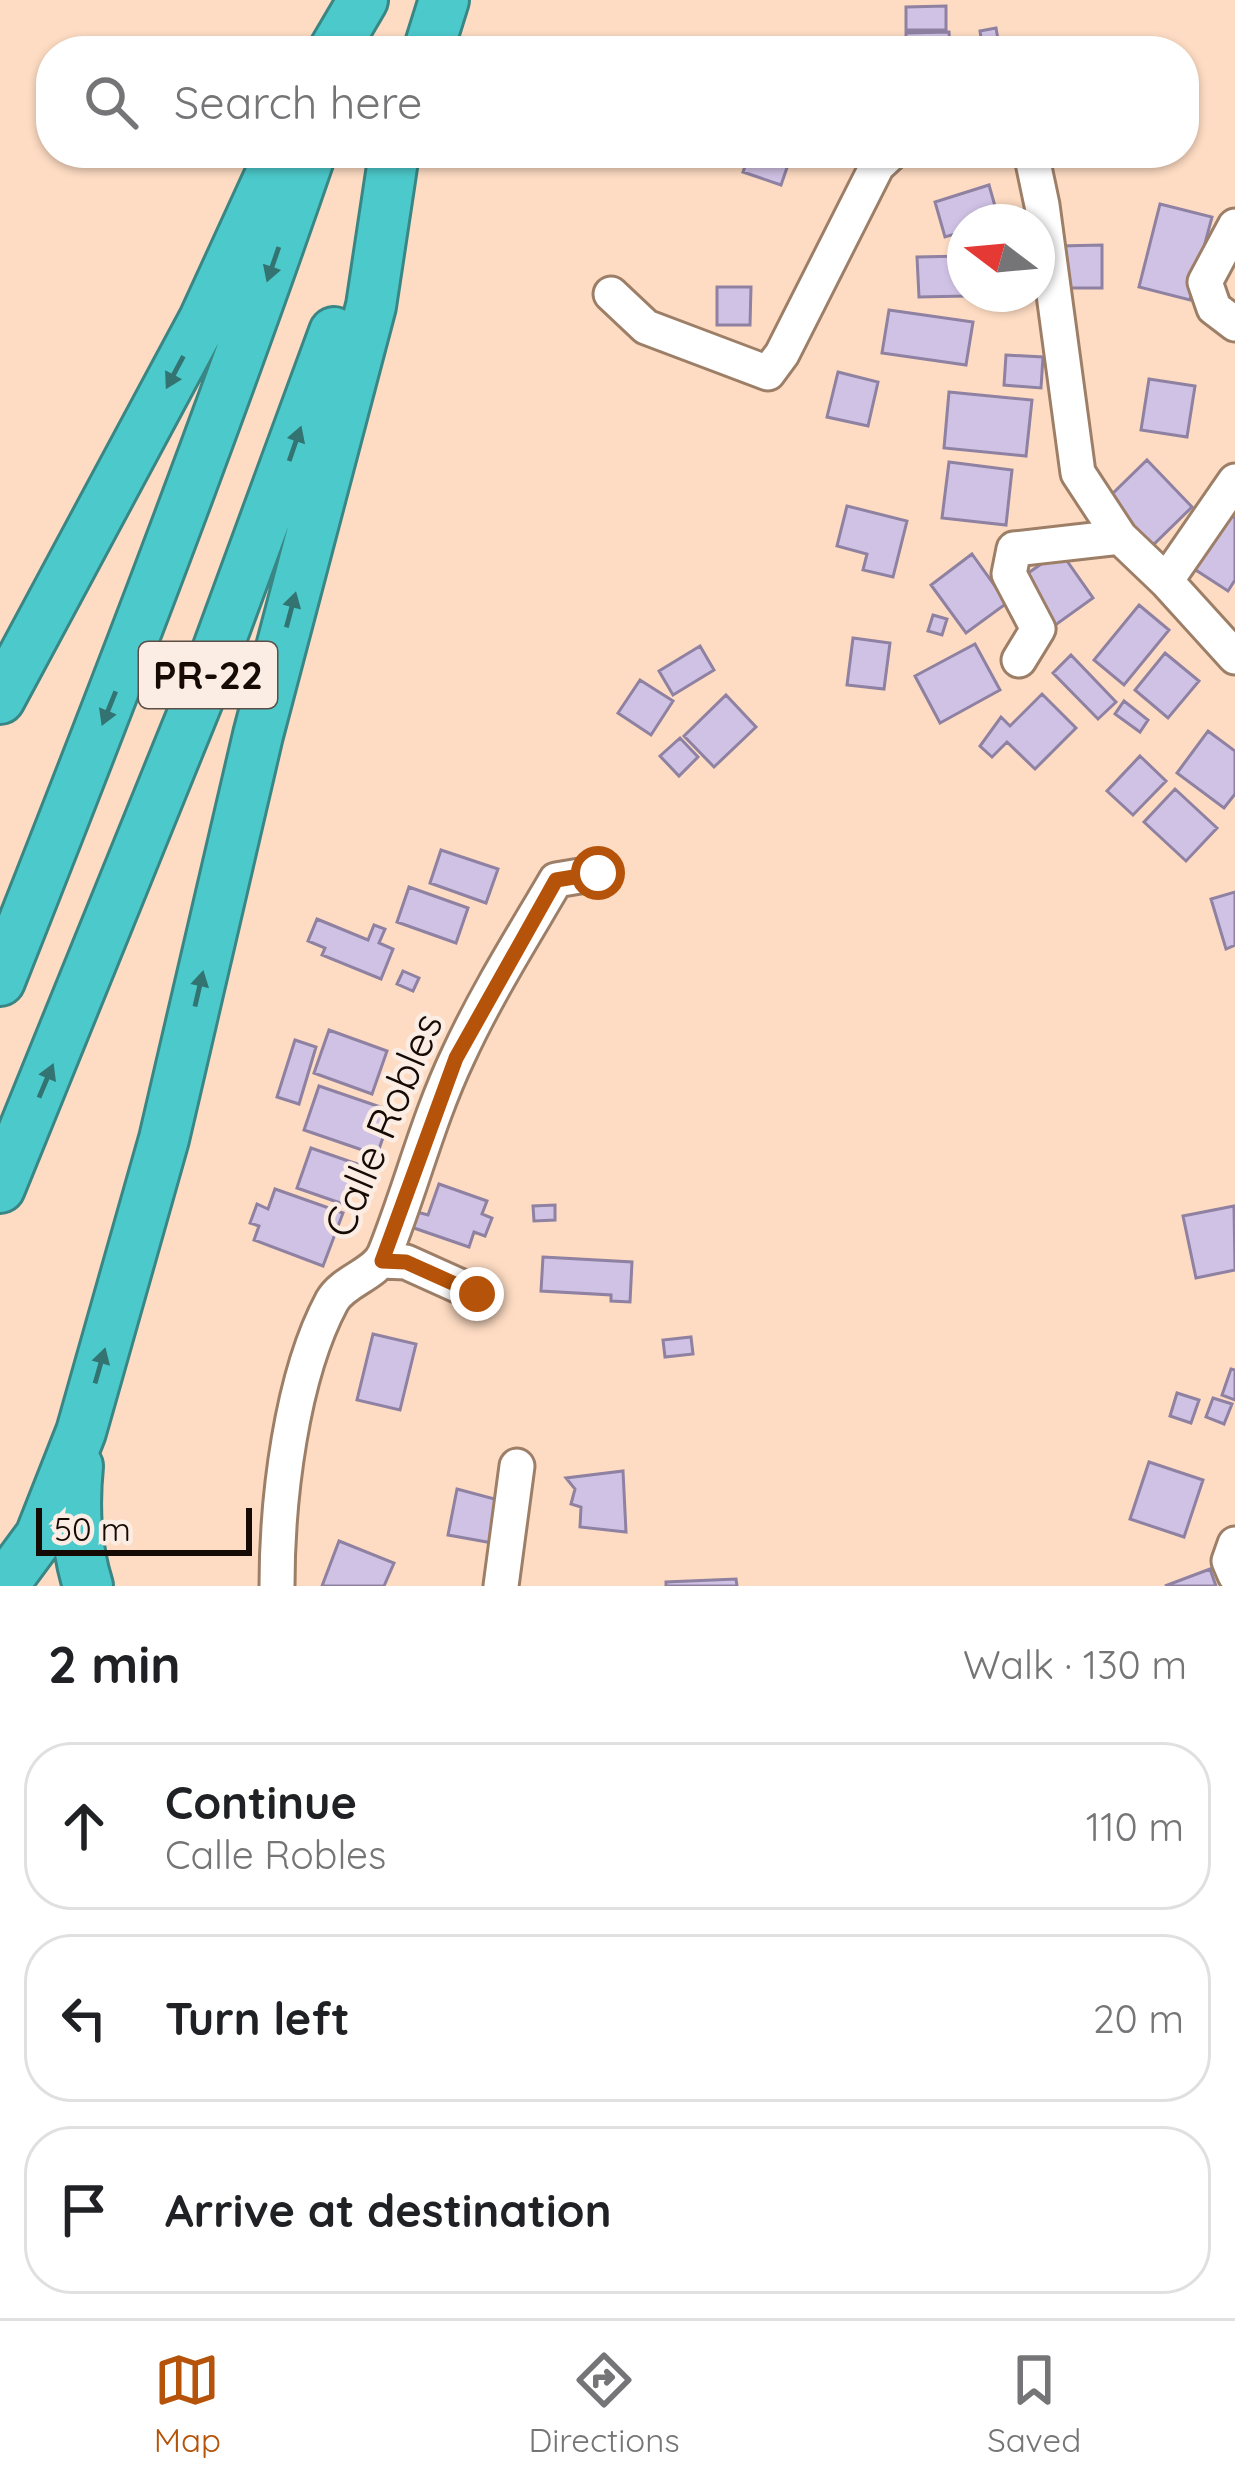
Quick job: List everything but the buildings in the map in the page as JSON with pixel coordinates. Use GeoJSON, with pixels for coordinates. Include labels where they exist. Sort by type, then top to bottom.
{"type":"FeatureCollection","features":[{"type":"Feature","properties":{"kind":"highway"},"geometry":{"type":"LineString","coordinates":[[342,36],[363,0]]}},
{"type":"Feature","properties":{"kind":"highway"},"geometry":{"type":"LineString","coordinates":[[351,36],[363,0]]}},
{"type":"Feature","properties":{"kind":"highway"},"geometry":{"type":"LineString","coordinates":[[433,36],[444,0]]}},
{"type":"Feature","properties":{"kind":"highway"},"geometry":{"type":"LineString","coordinates":[[0,700],[204,319],[273,168]]}},
{"type":"Feature","properties":{"kind":"highway","name":"PR-22"},"geometry":{"type":"LineString","coordinates":[[0,981],[161,574],[306,168]]}},
{"type":"Feature","properties":{"kind":"highway","name":"PR-22"},"geometry":{"type":"LineString","coordinates":[[0,1189],[64,1040],[279,491],[390,168]]}},
{"type":"Feature","properties":{"kind":"highway"},"geometry":{"type":"LineString","coordinates":[[3,1586],[40,1536],[81,1432],[164,1139],[258,735],[371,307],[392,168]]}},
{"type":"Feature","properties":{"kind":"highway"},"geometry":{"type":"LineString","coordinates":[[81,1432],[77,1521],[88,1586]]}},
{"type":"Feature","properties":{"kind":"street"},"geometry":{"type":"LineString","coordinates":[[611,294],[646,327],[768,373],[876,168]]}},
{"type":"Feature","properties":{"kind":"street"},"geometry":{"type":"LineString","coordinates":[[1033,168],[1078,472],[1120,537],[1235,657]]}},
{"type":"Feature","properties":{"kind":"street"},"geometry":{"type":"LineString","coordinates":[[1235,226],[1205,283],[1214,308],[1235,324]]}},
{"type":"Feature","properties":{"kind":"street"},"geometry":{"type":"LineString","coordinates":[[1166,580],[1235,481]]}},
{"type":"Feature","properties":{"kind":"street"},"geometry":{"type":"LineString","coordinates":[[1019,660],[1038,629],[1009,574],[1014,549],[1120,537]]}},
{"type":"Feature","properties":{"kind":"street","name":"Calle Robles"},"geometry":{"type":"LineString","coordinates":[[278,1586],[277,1537],[304,1368],[319,1326],[337,1293],[382,1261],[456,1058],[556,880],[598,873]]}},
{"type":"Feature","properties":{"kind":"street"},"geometry":{"type":"LineString","coordinates":[[382,1261],[406,1262],[477,1294]]}},
{"type":"Feature","properties":{"kind":"street"},"geometry":{"type":"LineString","coordinates":[[501,1586],[517,1466]]}},
{"type":"Feature","properties":{"kind":"street"},"geometry":{"type":"LineString","coordinates":[[1235,1544],[1229,1561],[1235,1575]]}},
{"type":"Feature","properties":{"kind":"route"},"geometry":{"type":"LineString","coordinates":[[477,1294],[406,1262],[382,1261],[456,1058],[513,952],[556,880],[598,873]]}}]}
